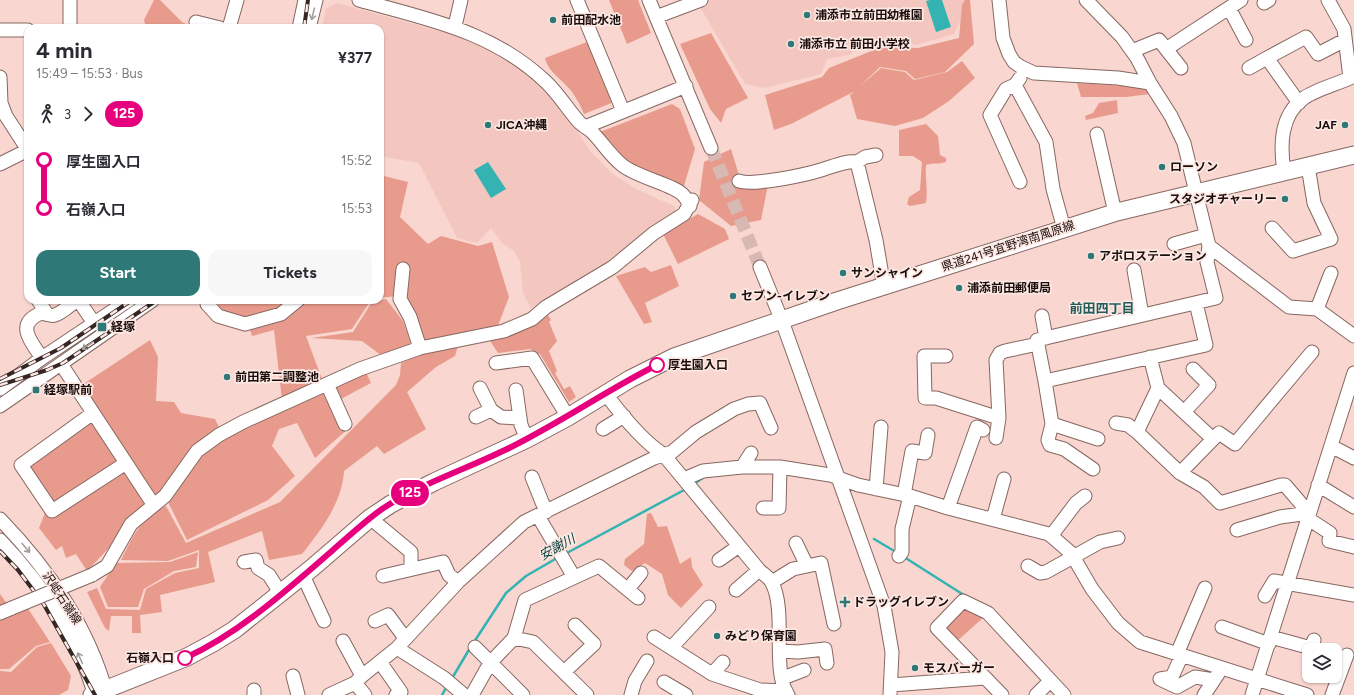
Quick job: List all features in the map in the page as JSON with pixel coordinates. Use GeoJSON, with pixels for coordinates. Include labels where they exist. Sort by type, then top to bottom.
{"type":"FeatureCollection","features":[{"type":"Feature","properties":{"kind":"main road","name":"県道241号宜野湾南風原線"},"geometry":{"type":"LineString","coordinates":[[99,694],[187,657],[234,630],[281,594],[370,518],[391,504],[415,490],[527,439],[568,417],[605,393],[645,371],[680,355],[884,286],[1116,212],[1354,155]]}},
{"type":"Feature","properties":{"kind":"street"},"geometry":{"type":"LineString","coordinates":[[70,0],[70,24]]}},
{"type":"Feature","properties":{"kind":"street"},"geometry":{"type":"LineString","coordinates":[[230,24],[237,0]]}},
{"type":"Feature","properties":{"kind":"street"},"geometry":{"type":"LineString","coordinates":[[300,24],[305,0]]}},
{"type":"Feature","properties":{"kind":"street"},"geometry":{"type":"LineString","coordinates":[[310,24],[316,0]]}},
{"type":"Feature","properties":{"kind":"street"},"geometry":{"type":"LineString","coordinates":[[6,610],[92,575],[106,566],[131,524],[153,504],[165,496],[197,452],[219,435],[243,422],[360,369],[420,348],[504,331],[532,319],[546,307],[613,267],[654,233],[684,214],[691,203],[678,190],[643,177],[624,167],[607,150],[592,131],[585,127],[556,91],[524,63],[499,46],[455,26],[396,5],[359,0]]}},
{"type":"Feature","properties":{"kind":"street"},"geometry":{"type":"LineString","coordinates":[[455,26],[461,0]]}},
{"type":"Feature","properties":{"kind":"street"},"geometry":{"type":"LineString","coordinates":[[577,0],[623,111]]}},
{"type":"Feature","properties":{"kind":"street"},"geometry":{"type":"LineString","coordinates":[[649,0],[711,148]]}},
{"type":"Feature","properties":{"kind":"street"},"geometry":{"type":"LineString","coordinates":[[656,17],[701,0]]}},
{"type":"Feature","properties":{"kind":"street"},"geometry":{"type":"LineString","coordinates":[[999,0],[1004,38],[1009,54],[1014,62],[1026,70],[1034,73],[1118,78],[1150,82]]}},
{"type":"Feature","properties":{"kind":"street"},"geometry":{"type":"LineString","coordinates":[[996,438],[999,418],[996,360],[1000,354],[1005,351],[1042,341],[1216,298],[1207,262],[1207,240],[1184,144],[1171,116],[1132,51],[1122,37],[1086,0]]}},
{"type":"Feature","properties":{"kind":"street"},"geometry":{"type":"LineString","coordinates":[[1166,48],[1241,0]]}},
{"type":"Feature","properties":{"kind":"street"},"geometry":{"type":"LineString","coordinates":[[1284,172],[1282,156],[1285,122],[1289,113],[1304,97],[1350,78],[1348,32],[1330,1]]}},
{"type":"Feature","properties":{"kind":"street"},"geometry":{"type":"LineString","coordinates":[[1229,8],[1246,40]]}},
{"type":"Feature","properties":{"kind":"street"},"geometry":{"type":"LineString","coordinates":[[196,22],[204,24]]}},
{"type":"Feature","properties":{"kind":"street"},"geometry":{"type":"LineString","coordinates":[[0,30],[24,30]]}},
{"type":"Feature","properties":{"kind":"street"},"geometry":{"type":"LineString","coordinates":[[1249,68],[1306,37],[1318,54],[1348,32]]}},
{"type":"Feature","properties":{"kind":"street"},"geometry":{"type":"LineString","coordinates":[[1132,51],[1159,40],[1181,68]]}},
{"type":"Feature","properties":{"kind":"street"},"geometry":{"type":"LineString","coordinates":[[1267,58],[1299,103]]}},
{"type":"Feature","properties":{"kind":"street"},"geometry":{"type":"LineString","coordinates":[[1020,182],[990,115],[1006,89],[1015,85],[1026,70]]}},
{"type":"Feature","properties":{"kind":"street"},"geometry":{"type":"LineString","coordinates":[[0,77],[3,117],[24,145]]}},
{"type":"Feature","properties":{"kind":"street"},"geometry":{"type":"LineString","coordinates":[[1015,85],[1046,142],[1053,189],[1064,229]]}},
{"type":"Feature","properties":{"kind":"street"},"geometry":{"type":"LineString","coordinates":[[585,127],[686,86]]}},
{"type":"Feature","properties":{"kind":"street"},"geometry":{"type":"LineString","coordinates":[[1097,134],[1116,212]]}},
{"type":"Feature","properties":{"kind":"street"},"geometry":{"type":"LineString","coordinates":[[0,164],[24,152]]}},
{"type":"Feature","properties":{"kind":"street"},"geometry":{"type":"LineString","coordinates":[[739,181],[744,183],[818,171],[852,161],[857,162],[865,157],[876,155]]}},
{"type":"Feature","properties":{"kind":"street"},"geometry":{"type":"LineString","coordinates":[[857,162],[876,240],[884,286]]}},
{"type":"Feature","properties":{"kind":"street"},"geometry":{"type":"LineString","coordinates":[[1272,228],[1294,251],[1331,239],[1314,203],[1308,166]]}},
{"type":"Feature","properties":{"kind":"street"},"geometry":{"type":"LineString","coordinates":[[1174,244],[1207,240],[1289,307],[1317,309],[1354,336]]}},
{"type":"Feature","properties":{"kind":"street"},"geometry":{"type":"LineString","coordinates":[[760,267],[782,321],[884,606],[892,652],[890,690],[986,678]]}},
{"type":"Feature","properties":{"kind":"street"},"geometry":{"type":"LineString","coordinates":[[403,269],[400,299],[410,318],[420,348]]}},
{"type":"Feature","properties":{"kind":"street"},"geometry":{"type":"LineString","coordinates":[[1134,270],[1142,316]]}},
{"type":"Feature","properties":{"kind":"street"},"geometry":{"type":"LineString","coordinates":[[1317,309],[1331,273]]}},
{"type":"Feature","properties":{"kind":"street"},"geometry":{"type":"LineString","coordinates":[[1045,381],[1206,345],[1196,303]]}},
{"type":"Feature","properties":{"kind":"street"},"geometry":{"type":"LineString","coordinates":[[41,304],[47,314]]}},
{"type":"Feature","properties":{"kind":"street"},"geometry":{"type":"LineString","coordinates":[[42,358],[27,336],[27,326],[30,321],[39,314],[55,315],[72,304]]}},
{"type":"Feature","properties":{"kind":"street"},"geometry":{"type":"LineString","coordinates":[[82,304],[94,323]]}},
{"type":"Feature","properties":{"kind":"street"},"geometry":{"type":"LineString","coordinates":[[0,389],[42,358],[122,304]]}},
{"type":"Feature","properties":{"kind":"street"},"geometry":{"type":"LineString","coordinates":[[0,406],[147,304]]}},
{"type":"Feature","properties":{"kind":"street"},"geometry":{"type":"LineString","coordinates":[[207,304],[218,316],[245,324],[281,314],[293,304]]}},
{"type":"Feature","properties":{"kind":"street"},"geometry":{"type":"LineString","coordinates":[[1042,316],[1045,381],[1052,424],[1048,440],[1050,445],[1064,449],[1093,469]]}},
{"type":"Feature","properties":{"kind":"street"},"geometry":{"type":"LineString","coordinates":[[1180,473],[1219,432],[1235,444],[1312,352]]}},
{"type":"Feature","properties":{"kind":"street"},"geometry":{"type":"LineString","coordinates":[[946,356],[924,356],[925,398],[936,398],[999,418]]}},
{"type":"Feature","properties":{"kind":"street"},"geometry":{"type":"LineString","coordinates":[[1150,357],[1158,388],[1213,439]]}},
{"type":"Feature","properties":{"kind":"street"},"geometry":{"type":"LineString","coordinates":[[496,363],[532,358],[568,417]]}},
{"type":"Feature","properties":{"kind":"street"},"geometry":{"type":"LineString","coordinates":[[61,364],[153,504]]}},
{"type":"Feature","properties":{"kind":"street"},"geometry":{"type":"LineString","coordinates":[[1184,412],[1209,385],[1193,369]]}},
{"type":"Feature","properties":{"kind":"street"},"geometry":{"type":"LineString","coordinates":[[1252,695],[1354,373]]}},
{"type":"Feature","properties":{"kind":"street"},"geometry":{"type":"LineString","coordinates":[[328,384],[345,424]]}},
{"type":"Feature","properties":{"kind":"street"},"geometry":{"type":"LineString","coordinates":[[480,388],[491,410],[501,417],[520,418]]}},
{"type":"Feature","properties":{"kind":"street"},"geometry":{"type":"LineString","coordinates":[[1137,432],[1158,388]]}},
{"type":"Feature","properties":{"kind":"street"},"geometry":{"type":"LineString","coordinates":[[516,390],[520,418],[527,439]]}},
{"type":"Feature","properties":{"kind":"street"},"geometry":{"type":"LineString","coordinates":[[605,393],[656,450],[663,454],[759,570],[772,582],[778,603],[783,678],[782,693],[760,690],[712,674],[654,637]]}},
{"type":"Feature","properties":{"kind":"street"},"geometry":{"type":"LineString","coordinates":[[329,695],[359,679],[380,662],[401,643],[458,582],[524,522],[663,454],[672,452],[696,432],[734,409],[748,404],[760,403],[771,428]]}},
{"type":"Feature","properties":{"kind":"street"},"geometry":{"type":"LineString","coordinates":[[476,417],[491,410]]}},
{"type":"Feature","properties":{"kind":"street"},"geometry":{"type":"LineString","coordinates":[[93,413],[21,465],[47,505],[52,511],[126,463]]}},
{"type":"Feature","properties":{"kind":"street"},"geometry":{"type":"LineString","coordinates":[[603,428],[624,416]]}},
{"type":"Feature","properties":{"kind":"street"},"geometry":{"type":"LineString","coordinates":[[1116,423],[1128,425],[1180,473],[1204,487],[1220,503],[1285,485],[1308,515],[1330,533],[1330,540],[1354,547]]}},
{"type":"Feature","properties":{"kind":"street"},"geometry":{"type":"LineString","coordinates":[[1052,424],[1098,439]]}},
{"type":"Feature","properties":{"kind":"street"},"geometry":{"type":"LineString","coordinates":[[876,489],[882,427]]}},
{"type":"Feature","properties":{"kind":"street"},"geometry":{"type":"LineString","coordinates":[[948,508],[977,427],[983,430]]}},
{"type":"Feature","properties":{"kind":"street"},"geometry":{"type":"LineString","coordinates":[[900,554],[912,451],[925,453],[928,435]]}},
{"type":"Feature","properties":{"kind":"street"},"geometry":{"type":"LineString","coordinates":[[1331,446],[1354,458]]}},
{"type":"Feature","properties":{"kind":"street"},"geometry":{"type":"LineString","coordinates":[[742,467],[752,453]]}},
{"type":"Feature","properties":{"kind":"street"},"geometry":{"type":"LineString","coordinates":[[688,484],[703,471],[742,467],[780,467],[838,478],[876,489],[907,495],[948,508],[1051,536],[1073,556],[1092,589],[1118,623],[1140,642],[1258,679],[1262,682],[1307,695]]}},
{"type":"Feature","properties":{"kind":"street"},"geometry":{"type":"LineString","coordinates":[[763,508],[779,508],[780,467]]}},
{"type":"Feature","properties":{"kind":"street"},"geometry":{"type":"LineString","coordinates":[[532,477],[542,514],[574,577]]}},
{"type":"Feature","properties":{"kind":"street"},"geometry":{"type":"LineString","coordinates":[[993,519],[1004,479]]}},
{"type":"Feature","properties":{"kind":"street"},"geometry":{"type":"LineString","coordinates":[[1318,485],[1354,507]]}},
{"type":"Feature","properties":{"kind":"street"},"geometry":{"type":"LineString","coordinates":[[1051,536],[1076,503],[1085,496]]}},
{"type":"Feature","properties":{"kind":"street"},"geometry":{"type":"LineString","coordinates":[[1237,530],[1280,517],[1308,515]]}},
{"type":"Feature","properties":{"kind":"street"},"geometry":{"type":"LineString","coordinates":[[370,518],[411,552],[411,569]]}},
{"type":"Feature","properties":{"kind":"street","name":"沢岻石嶺線"},"geometry":{"type":"LineString","coordinates":[[0,519],[36,558],[70,607],[82,629],[99,694]]}},
{"type":"Feature","properties":{"kind":"street"},"geometry":{"type":"LineString","coordinates":[[1028,566],[1040,573],[1046,572],[1100,542],[1118,538]]}},
{"type":"Feature","properties":{"kind":"street"},"geometry":{"type":"LineString","coordinates":[[0,540],[22,564],[51,604],[78,652],[99,694]]}},
{"type":"Feature","properties":{"kind":"street"},"geometry":{"type":"LineString","coordinates":[[796,543],[807,566]]}},
{"type":"Feature","properties":{"kind":"street"},"geometry":{"type":"LineString","coordinates":[[719,560],[739,546]]}},
{"type":"Feature","properties":{"kind":"street"},"geometry":{"type":"LineString","coordinates":[[244,562],[256,560],[258,568],[269,575],[281,594]]}},
{"type":"Feature","properties":{"kind":"street"},"geometry":{"type":"LineString","coordinates":[[383,576],[443,562],[449,575],[458,582]]}},
{"type":"Feature","properties":{"kind":"street"},"geometry":{"type":"LineString","coordinates":[[772,582],[793,569],[821,563],[834,624]]}},
{"type":"Feature","properties":{"kind":"street"},"geometry":{"type":"LineString","coordinates":[[472,695],[490,663],[514,638],[525,600],[599,566],[638,598]]}},
{"type":"Feature","properties":{"kind":"street"},"geometry":{"type":"LineString","coordinates":[[736,590],[759,570]]}},
{"type":"Feature","properties":{"kind":"street"},"geometry":{"type":"LineString","coordinates":[[628,589],[640,573]]}},
{"type":"Feature","properties":{"kind":"street"},"geometry":{"type":"LineString","coordinates":[[1265,596],[1274,581],[1287,585],[1354,595]]}},
{"type":"Feature","properties":{"kind":"street"},"geometry":{"type":"LineString","coordinates":[[306,582],[324,621]]}},
{"type":"Feature","properties":{"kind":"street"},"geometry":{"type":"LineString","coordinates":[[1205,588],[1172,677],[1160,679],[1177,687],[1195,676],[1214,680]]}},
{"type":"Feature","properties":{"kind":"street"},"geometry":{"type":"LineString","coordinates":[[1002,695],[937,628],[963,601],[988,613],[1064,695]]}},
{"type":"Feature","properties":{"kind":"street"},"geometry":{"type":"LineString","coordinates":[[671,648],[709,607]]}},
{"type":"Feature","properties":{"kind":"street"},"geometry":{"type":"LineString","coordinates":[[375,621],[388,615],[401,643],[464,695]]}},
{"type":"Feature","properties":{"kind":"street"},"geometry":{"type":"LineString","coordinates":[[564,672],[594,644],[574,625]]}},
{"type":"Feature","properties":{"kind":"street"},"geometry":{"type":"LineString","coordinates":[[1222,627],[1270,640],[1302,645]]}},
{"type":"Feature","properties":{"kind":"street"},"geometry":{"type":"LineString","coordinates":[[514,638],[533,642],[587,695]]}},
{"type":"Feature","properties":{"kind":"street"},"geometry":{"type":"LineString","coordinates":[[343,641],[365,695]]}},
{"type":"Feature","properties":{"kind":"street"},"geometry":{"type":"LineString","coordinates":[[475,647],[523,695]]}},
{"type":"Feature","properties":{"kind":"street"},"geometry":{"type":"LineString","coordinates":[[780,651],[798,652],[825,649],[827,663]]}},
{"type":"Feature","properties":{"kind":"street"},"geometry":{"type":"LineString","coordinates":[[631,695],[634,681],[647,661]]}},
{"type":"Feature","properties":{"kind":"street"},"geometry":{"type":"LineString","coordinates":[[380,662],[401,692],[396,695]]}},
{"type":"Feature","properties":{"kind":"street"},"geometry":{"type":"LineString","coordinates":[[712,674],[723,662]]}},
{"type":"Feature","properties":{"kind":"street"},"geometry":{"type":"LineString","coordinates":[[1332,695],[1347,664]]}},
{"type":"Feature","properties":{"kind":"street"},"geometry":{"type":"LineString","coordinates":[[1204,695],[1223,668]]}},
{"type":"Feature","properties":{"kind":"street"},"geometry":{"type":"LineString","coordinates":[[783,678],[804,670]]}},
{"type":"Feature","properties":{"kind":"street"},"geometry":{"type":"LineString","coordinates":[[293,676],[298,695]]}},
{"type":"Feature","properties":{"kind":"street"},"geometry":{"type":"LineString","coordinates":[[1036,695],[1050,680]]}},
{"type":"Feature","properties":{"kind":"street"},"geometry":{"type":"LineString","coordinates":[[664,682],[690,693]]}},
{"type":"Feature","properties":{"kind":"shaded area"},"geometry":{"type":"Polygon","coordinates":[[[154,0],[160,0],[182,22],[186,24],[145,24],[144,20],[154,0]]]}},
{"type":"Feature","properties":{"kind":"shaded area"},"geometry":{"type":"Polygon","coordinates":[[[609,0],[638,0],[651,33],[627,44],[609,0]]]}},
{"type":"Feature","properties":{"kind":"shaded area","name":"浦添市立 前田小学校"},"geometry":{"type":"Polygon","coordinates":[[[696,0],[970,0],[954,34],[916,45],[890,39],[864,40],[849,55],[827,59],[821,74],[764,88],[745,84],[696,0]]]}},
{"type":"Feature","properties":{"kind":"shaded area"},"geometry":{"type":"Polygon","coordinates":[[[965,0],[970,0],[974,44],[945,72],[915,79],[906,71],[880,67],[855,91],[791,124],[774,130],[765,95],[822,77],[829,68],[884,46],[918,48],[959,38],[962,5],[965,0]]]}},
{"type":"Feature","properties":{"kind":"shaded area"},"geometry":{"type":"Polygon","coordinates":[[[337,3],[461,37],[499,54],[527,73],[551,96],[569,118],[590,151],[613,174],[636,189],[674,206],[677,212],[623,256],[531,308],[523,293],[520,262],[514,251],[502,243],[491,228],[477,243],[457,238],[419,163],[384,157],[384,24],[323,24],[326,9],[337,3]]]}},
{"type":"Feature","properties":{"kind":"shaded area"},"geometry":{"type":"Polygon","coordinates":[[[711,33],[748,98],[726,109],[721,123],[710,109],[680,44],[711,33]]]}},
{"type":"Feature","properties":{"kind":"shaded area"},"geometry":{"type":"Polygon","coordinates":[[[587,42],[614,102],[584,114],[572,92],[552,72],[546,63],[545,58],[587,42]]]}},
{"type":"Feature","properties":{"kind":"shaded area"},"geometry":{"type":"Polygon","coordinates":[[[962,61],[975,78],[949,101],[923,118],[895,126],[857,119],[850,95],[881,68],[905,72],[914,80],[947,72],[962,61]]]}},
{"type":"Feature","properties":{"kind":"shaded area"},"geometry":{"type":"Polygon","coordinates":[[[1077,83],[1143,87],[1150,94],[1126,97],[1081,97],[1077,83]]]}},
{"type":"Feature","properties":{"kind":"shaded area"},"geometry":{"type":"Polygon","coordinates":[[[1117,100],[1118,113],[1086,120],[1085,116],[1093,113],[1099,103],[1117,100]]]}},
{"type":"Feature","properties":{"kind":"shaded area"},"geometry":{"type":"Polygon","coordinates":[[[672,104],[680,109],[695,149],[683,189],[632,168],[600,132],[672,104]]]}},
{"type":"Feature","properties":{"kind":"shaded area"},"geometry":{"type":"Polygon","coordinates":[[[926,124],[938,136],[940,155],[946,158],[946,162],[926,165],[926,203],[910,206],[907,204],[909,197],[920,190],[922,162],[913,156],[899,156],[899,130],[926,124]]]}},
{"type":"Feature","properties":{"kind":"shaded area"},"geometry":{"type":"Polygon","coordinates":[[[731,149],[743,188],[768,185],[761,220],[731,226],[699,200],[704,162],[731,149]]]}},
{"type":"Feature","properties":{"kind":"shaded area"},"geometry":{"type":"Polygon","coordinates":[[[384,176],[408,182],[400,217],[428,244],[441,236],[478,246],[492,242],[509,297],[497,328],[423,343],[405,295],[384,298],[384,176]]]}},
{"type":"Feature","properties":{"kind":"shaded area"},"geometry":{"type":"Polygon","coordinates":[[[698,214],[725,229],[729,239],[678,264],[663,234],[698,214]]]}},
{"type":"Feature","properties":{"kind":"shaded area"},"geometry":{"type":"Polygon","coordinates":[[[671,265],[679,286],[645,303],[652,322],[644,324],[616,276],[645,267],[651,272],[671,265]]]}},
{"type":"Feature","properties":{"kind":"shaded area"},"geometry":{"type":"Polygon","coordinates":[[[384,299],[386,299],[403,321],[412,347],[382,356],[362,341],[311,338],[353,332],[371,304],[384,304],[384,299]]]}},
{"type":"Feature","properties":{"kind":"shaded area"},"geometry":{"type":"Polygon","coordinates":[[[213,304],[368,304],[352,329],[306,336],[326,390],[365,370],[371,383],[341,399],[350,427],[315,458],[297,423],[279,429],[272,446],[295,476],[268,500],[187,540],[168,502],[147,508],[87,571],[76,554],[66,558],[62,546],[56,550],[39,528],[46,510],[17,468],[97,415],[79,387],[150,340],[158,357],[156,401],[174,402],[181,413],[215,419],[221,431],[282,400],[274,330],[252,336],[246,317],[216,311],[213,304]]]}},
{"type":"Feature","properties":{"kind":"shaded area"},"geometry":{"type":"Polygon","coordinates":[[[546,312],[551,320],[549,322],[557,341],[549,351],[557,371],[555,373],[564,389],[570,386],[576,397],[569,402],[540,354],[536,354],[531,349],[498,353],[489,339],[546,312]]]}},
{"type":"Feature","properties":{"kind":"shaded area"},"geometry":{"type":"Polygon","coordinates":[[[458,346],[455,356],[436,367],[407,392],[426,429],[384,454],[377,446],[344,471],[335,505],[323,526],[302,554],[269,560],[262,531],[208,552],[215,582],[160,595],[162,612],[140,615],[141,633],[132,633],[132,616],[111,616],[109,631],[105,628],[87,592],[97,588],[106,609],[140,610],[146,589],[175,573],[199,568],[199,550],[168,561],[121,560],[139,528],[150,515],[166,506],[186,543],[280,502],[396,385],[400,375],[401,363],[422,354],[458,346]]]}},
{"type":"Feature","properties":{"kind":"shaded area"},"geometry":{"type":"Polygon","coordinates":[[[651,513],[658,527],[667,526],[680,564],[691,557],[692,567],[703,585],[681,608],[668,595],[662,574],[645,563],[632,571],[624,565],[625,559],[644,544],[647,514],[651,513]]]}},
{"type":"Feature","properties":{"kind":"shaded area"},"geometry":{"type":"Polygon","coordinates":[[[198,552],[196,567],[174,571],[144,589],[138,607],[108,607],[100,587],[116,563],[170,562],[198,552]]]}},
{"type":"Feature","properties":{"kind":"shaded area"},"geometry":{"type":"Polygon","coordinates":[[[0,594],[13,612],[27,607],[50,642],[36,646],[9,669],[0,669],[0,594]]]}},
{"type":"Feature","properties":{"kind":"shaded area"},"geometry":{"type":"Polygon","coordinates":[[[964,607],[985,616],[956,642],[944,625],[964,607]]]}},
{"type":"Feature","properties":{"kind":"shaded area"},"geometry":{"type":"Polygon","coordinates":[[[51,643],[71,676],[68,690],[59,695],[0,695],[0,671],[11,672],[37,647],[51,643]]]}},
{"type":"Feature","properties":{"kind":"water"},"geometry":{"type":"Polygon","coordinates":[[[942,0],[951,27],[936,32],[926,1],[942,0]]]}},
{"type":"Feature","properties":{"kind":"water"},"geometry":{"type":"Polygon","coordinates":[[[488,162],[506,189],[491,198],[474,170],[488,162]]]}},
{"type":"Feature","properties":{"kind":"waterway","name":"安謝川"},"geometry":{"type":"LineString","coordinates":[[694,484],[704,477]]}},
{"type":"Feature","properties":{"kind":"waterway","name":"安謝川"},"geometry":{"type":"LineString","coordinates":[[565,554],[686,489]]}},
{"type":"Feature","properties":{"kind":"waterway"},"geometry":{"type":"LineString","coordinates":[[874,539],[896,552]]}},
{"type":"Feature","properties":{"kind":"waterway"},"geometry":{"type":"LineString","coordinates":[[904,557],[967,597]]}},
{"type":"Feature","properties":{"kind":"waterway","name":"安謝川"},"geometry":{"type":"LineString","coordinates":[[474,642],[506,593],[526,576],[557,558]]}},
{"type":"Feature","properties":{"kind":"waterway","name":"安謝川"},"geometry":{"type":"LineString","coordinates":[[451,680],[470,648]]}},
{"type":"Feature","properties":{"kind":"waterway","name":"安謝川"},"geometry":{"type":"LineString","coordinates":[[442,695],[447,686]]}},
{"type":"Feature","properties":{"kind":"tunnel"},"geometry":{"type":"LineString","coordinates":[[711,148],[760,267]]}},
{"type":"Feature","properties":{"kind":"railway"},"geometry":{"type":"LineString","coordinates":[[305,24],[308,0]]}},
{"type":"Feature","properties":{"kind":"railway"},"geometry":{"type":"LineString","coordinates":[[0,379],[61,348],[126,304]]}},
{"type":"Feature","properties":{"kind":"railway"},"geometry":{"type":"LineString","coordinates":[[0,385],[47,370],[63,363],[151,304]]}},
{"type":"Feature","properties":{"kind":"railway"},"geometry":{"type":"LineString","coordinates":[[0,551],[18,570],[43,603],[95,695]]}},
{"type":"Feature","properties":{"kind":"bus line","name":"125"},"geometry":{"type":"LineString","coordinates":[[185,658],[234,630],[312,568],[370,518],[391,504],[415,490],[527,439],[568,417],[605,393],[657,365]]}},
{"type":"Feature","properties":{"kind":"place","name":"浦添市立前田幼稚園"},"geometry":{"type":"Point","coordinates":[807,15]}},
{"type":"Feature","properties":{"kind":"place","name":"前田配水池"},"geometry":{"type":"Point","coordinates":[553,20]}},
{"type":"Feature","properties":{"kind":"place","name":"浦添市立 前田小学校"},"geometry":{"type":"Point","coordinates":[791,44]}},
{"type":"Feature","properties":{"kind":"place","name":"JICA沖縄"},"geometry":{"type":"Point","coordinates":[488,125]}},
{"type":"Feature","properties":{"kind":"place","name":"JAF"},"geometry":{"type":"Point","coordinates":[1345,125]}},
{"type":"Feature","properties":{"kind":"place","name":"ローソン"},"geometry":{"type":"Point","coordinates":[1162,167]}},
{"type":"Feature","properties":{"kind":"place","name":"スタジオチャーリー"},"geometry":{"type":"Point","coordinates":[1285,199]}},
{"type":"Feature","properties":{"kind":"place","name":"アポロステーション"},"geometry":{"type":"Point","coordinates":[1091,256]}},
{"type":"Feature","properties":{"kind":"place","name":"サンシャイン"},"geometry":{"type":"Point","coordinates":[843,273]}},
{"type":"Feature","properties":{"kind":"place","name":"浦添前田郵便局"},"geometry":{"type":"Point","coordinates":[959,288]}},
{"type":"Feature","properties":{"kind":"place","name":"セブン-イレブン"},"geometry":{"type":"Point","coordinates":[733,296]}},
{"type":"Feature","properties":{"kind":"place","name":"経塚"},"geometry":{"type":"Point","coordinates":[102,327]}},
{"type":"Feature","properties":{"kind":"place","name":"厚生園入口"},"geometry":{"type":"Point","coordinates":[657,365]}},
{"type":"Feature","properties":{"kind":"place","name":"前田第二調整池"},"geometry":{"type":"Point","coordinates":[227,377]}},
{"type":"Feature","properties":{"kind":"place","name":"経塚駅前"},"geometry":{"type":"Point","coordinates":[36,390]}},
{"type":"Feature","properties":{"kind":"place","name":"ドラッグイレブン"},"geometry":{"type":"Point","coordinates":[845,602]}},
{"type":"Feature","properties":{"kind":"place","name":"みどり保育園"},"geometry":{"type":"Point","coordinates":[717,636]}},
{"type":"Feature","properties":{"kind":"place","name":"石嶺入口"},"geometry":{"type":"Point","coordinates":[185,658]}},
{"type":"Feature","properties":{"kind":"place","name":"モスバーガー"},"geometry":{"type":"Point","coordinates":[915,668]}},
{"type":"Feature","properties":{"kind":"district","name":"前田四丁目"},"geometry":{"type":"Point","coordinates":[1102,308]}}]}
